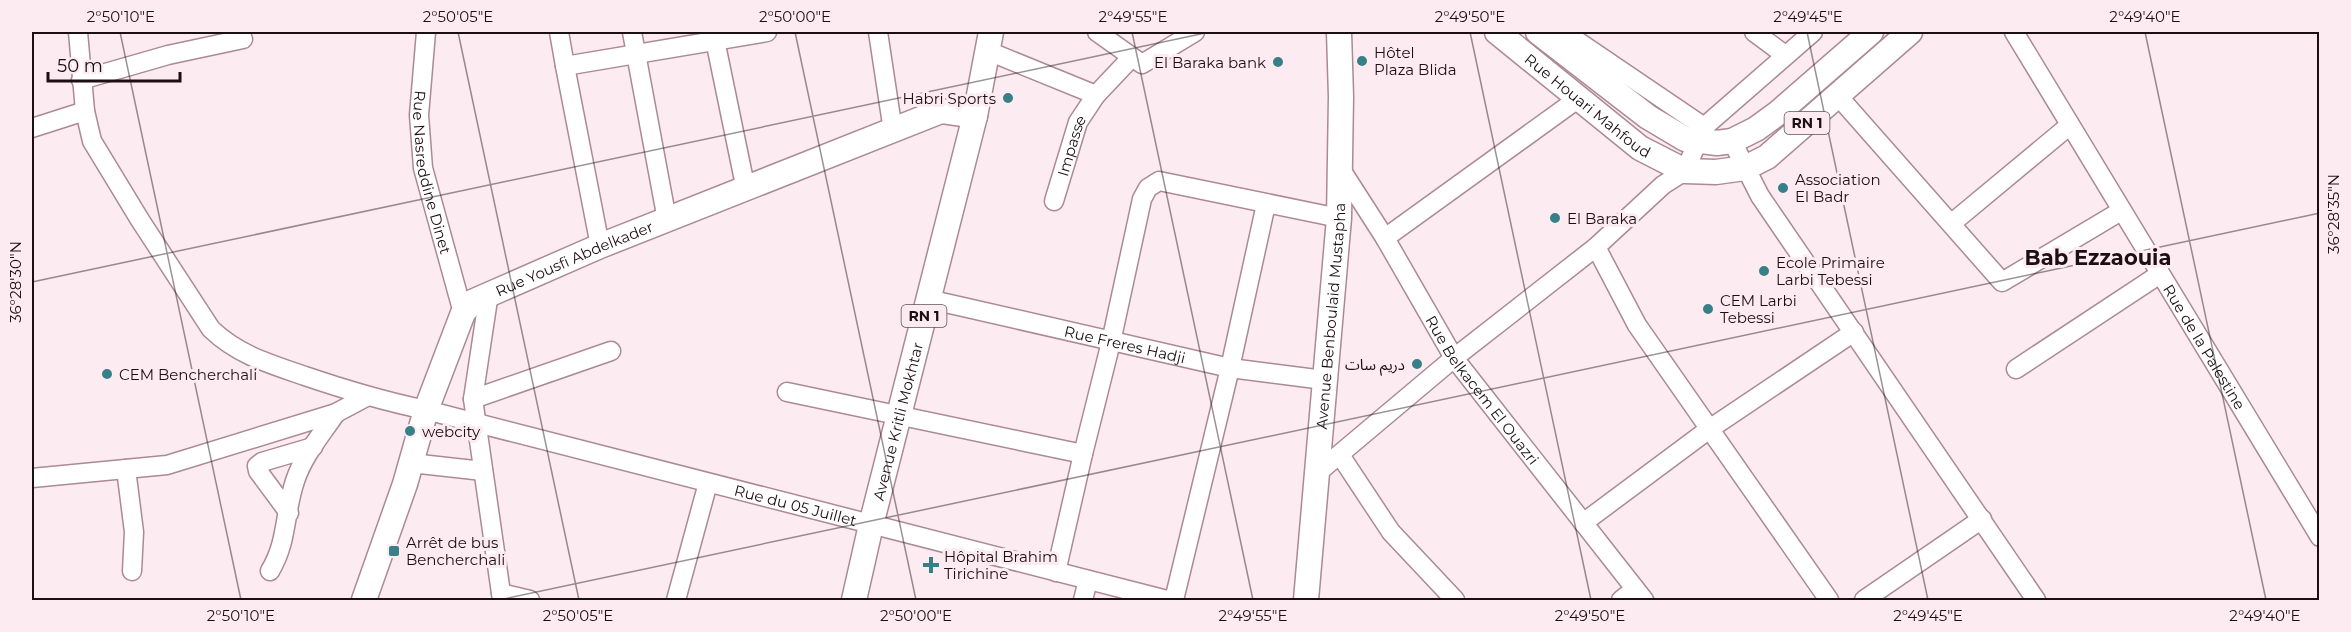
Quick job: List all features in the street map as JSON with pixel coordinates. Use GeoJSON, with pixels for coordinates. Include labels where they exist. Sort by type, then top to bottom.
{"type":"FeatureCollection","features":[{"type":"Feature","properties":{"kind":"main road","name":"Avenue Benboulaid Mustapha"},"geometry":{"type":"LineString","coordinates":[[1306,600],[1339,218],[1339,32]]}},
{"type":"Feature","properties":{"kind":"main road","name":"Rue Houari Mahfoud"},"geometry":{"type":"LineString","coordinates":[[1497,32],[1640,148],[1685,171]]}},
{"type":"Feature","properties":{"kind":"main road","name":"Rue Houari Mahfoud"},"geometry":{"type":"LineString","coordinates":[[1547,32],[1648,117],[1685,139],[1701,134]]}},
{"type":"Feature","properties":{"kind":"main road","name":"RN 1"},"geometry":{"type":"LineString","coordinates":[[1701,134],[1717,143],[1732,141],[1756,129],[1778,113],[1870,32]]}},
{"type":"Feature","properties":{"kind":"main road","name":"RN 1"},"geometry":{"type":"LineString","coordinates":[[1685,171],[1716,172],[1745,168],[1767,157],[1910,32]]}},
{"type":"Feature","properties":{"kind":"main road","name":"Avenue Kritli Mokhtar"},"geometry":{"type":"LineString","coordinates":[[854,600],[975,116],[989,41]]}},
{"type":"Feature","properties":{"kind":"main road","name":"Rue Yousfi Abdelkader"},"geometry":{"type":"LineString","coordinates":[[463,313],[472,302],[600,246],[941,111],[975,116]]}},
{"type":"Feature","properties":{"kind":"main road"},"geometry":{"type":"LineString","coordinates":[[364,600],[411,463],[426,410],[463,313]]}},
{"type":"Feature","properties":{"kind":"street","name":"Rue du 05 Juillet"},"geometry":{"type":"LineString","coordinates":[[78,32],[85,111],[93,141],[140,220],[211,329],[225,343],[250,357],[366,397],[426,410],[1167,600]]}},
{"type":"Feature","properties":{"kind":"street","name":"Rue Nasreddine Dinet"},"geometry":{"type":"LineString","coordinates":[[426,32],[419,115],[423,168],[463,313]]}},
{"type":"Feature","properties":{"kind":"street"},"geometry":{"type":"LineString","coordinates":[[559,32],[600,246]]}},
{"type":"Feature","properties":{"kind":"street"},"geometry":{"type":"LineString","coordinates":[[632,32],[667,220]]}},
{"type":"Feature","properties":{"kind":"street"},"geometry":{"type":"LineString","coordinates":[[565,66],[636,53],[691,38],[715,40],[760,32]]}},
{"type":"Feature","properties":{"kind":"street"},"geometry":{"type":"LineString","coordinates":[[878,32],[893,131]]}},
{"type":"Feature","properties":{"kind":"street"},"geometry":{"type":"LineString","coordinates":[[1097,32],[1142,64],[1195,32]]}},
{"type":"Feature","properties":{"kind":"street"},"geometry":{"type":"LineString","coordinates":[[1521,51],[1547,32]]}},
{"type":"Feature","properties":{"kind":"street"},"geometry":{"type":"LineString","coordinates":[[1754,32],[1785,56]]}},
{"type":"Feature","properties":{"kind":"street"},"geometry":{"type":"LineString","coordinates":[[1316,474],[1454,358],[1596,247],[1663,185],[1685,171],[1701,134],[1813,32]]}},
{"type":"Feature","properties":{"kind":"street","name":"Rue de la Palestine"},"geometry":{"type":"LineString","coordinates":[[2014,32],[2319,537]]}},
{"type":"Feature","properties":{"kind":"street"},"geometry":{"type":"LineString","coordinates":[[81,80],[168,55],[243,39]]}},
{"type":"Feature","properties":{"kind":"street"},"geometry":{"type":"LineString","coordinates":[[715,40],[746,190]]}},
{"type":"Feature","properties":{"kind":"street"},"geometry":{"type":"LineString","coordinates":[[989,41],[1096,94]]}},
{"type":"Feature","properties":{"kind":"street","name":"Impasse"},"geometry":{"type":"LineString","coordinates":[[1054,201],[1078,122],[1096,94],[1131,58]]}},
{"type":"Feature","properties":{"kind":"street"},"geometry":{"type":"LineString","coordinates":[[1838,96],[2002,282],[2121,211]]}},
{"type":"Feature","properties":{"kind":"street"},"geometry":{"type":"LineString","coordinates":[[1385,238],[1579,98]]}},
{"type":"Feature","properties":{"kind":"street"},"geometry":{"type":"LineString","coordinates":[[32,128],[85,111]]}},
{"type":"Feature","properties":{"kind":"street"},"geometry":{"type":"LineString","coordinates":[[1952,223],[2070,125]]}},
{"type":"Feature","properties":{"kind":"street"},"geometry":{"type":"LineString","coordinates":[[1732,141],[1760,196],[2036,600]]}},
{"type":"Feature","properties":{"kind":"street","name":"Rue Belkacem El Ouazri"},"geometry":{"type":"LineString","coordinates":[[1340,168],[1385,238],[1454,358],[1583,524],[1633,597]]}},
{"type":"Feature","properties":{"kind":"street"},"geometry":{"type":"LineString","coordinates":[[1056,572],[1111,342],[1142,199],[1148,188],[1159,181],[1339,218]]}},
{"type":"Feature","properties":{"kind":"street"},"geometry":{"type":"LineString","coordinates":[[1174,600],[1230,368],[1266,204]]}},
{"type":"Feature","properties":{"kind":"street"},"geometry":{"type":"LineString","coordinates":[[1596,247],[1637,325],[1708,430],[1829,600]]}},
{"type":"Feature","properties":{"kind":"street"},"geometry":{"type":"LineString","coordinates":[[2016,369],[2160,274]]}},
{"type":"Feature","properties":{"kind":"street"},"geometry":{"type":"LineString","coordinates":[[489,294],[473,399],[476,423],[502,597],[530,600]]}},
{"type":"Feature","properties":{"kind":"street","name":"Rue Freres Hadji"},"geometry":{"type":"LineString","coordinates":[[928,299],[1230,368],[1324,380]]}},
{"type":"Feature","properties":{"kind":"street"},"geometry":{"type":"LineString","coordinates":[[1583,524],[1708,430],[1854,332]]}},
{"type":"Feature","properties":{"kind":"street"},"geometry":{"type":"LineString","coordinates":[[473,399],[611,351]]}},
{"type":"Feature","properties":{"kind":"street"},"geometry":{"type":"LineString","coordinates":[[787,392],[1083,454]]}},
{"type":"Feature","properties":{"kind":"street"},"geometry":{"type":"LineString","coordinates":[[32,478],[167,465],[336,413],[366,397]]}},
{"type":"Feature","properties":{"kind":"street"},"geometry":{"type":"LineString","coordinates":[[270,571],[279,556],[301,464],[336,413]]}},
{"type":"Feature","properties":{"kind":"street"},"geometry":{"type":"LineString","coordinates":[[289,513],[258,471],[257,466],[262,462],[313,447]]}},
{"type":"Feature","properties":{"kind":"street"},"geometry":{"type":"LineString","coordinates":[[1340,455],[1391,532],[1455,600]]}},
{"type":"Feature","properties":{"kind":"street"},"geometry":{"type":"LineString","coordinates":[[411,463],[483,471]]}},
{"type":"Feature","properties":{"kind":"street"},"geometry":{"type":"LineString","coordinates":[[126,469],[134,532],[132,571]]}},
{"type":"Feature","properties":{"kind":"street"},"geometry":{"type":"LineString","coordinates":[[676,600],[708,483]]}},
{"type":"Feature","properties":{"kind":"street"},"geometry":{"type":"LineString","coordinates":[[1864,600],[1982,519]]}},
{"type":"Feature","properties":{"kind":"street"},"geometry":{"type":"LineString","coordinates":[[1083,600],[1088,580]]}},
{"type":"Feature","properties":{"kind":"place","name":"Hôtel Plaza Blida"},"geometry":{"type":"Point","coordinates":[1362,61]}},
{"type":"Feature","properties":{"kind":"place","name":"El Baraka bank"},"geometry":{"type":"Point","coordinates":[1278,62]}},
{"type":"Feature","properties":{"kind":"place","name":"Habri Sports"},"geometry":{"type":"Point","coordinates":[1008,98]}},
{"type":"Feature","properties":{"kind":"place","name":"Association El Badr"},"geometry":{"type":"Point","coordinates":[1783,188]}},
{"type":"Feature","properties":{"kind":"place","name":"El Baraka"},"geometry":{"type":"Point","coordinates":[1555,218]}},
{"type":"Feature","properties":{"kind":"place","name":"Ecole Primaire Larbi Tebessi"},"geometry":{"type":"Point","coordinates":[1764,271]}},
{"type":"Feature","properties":{"kind":"place","name":"CEM Larbi Tebessi"},"geometry":{"type":"Point","coordinates":[1708,309]}},
{"type":"Feature","properties":{"kind":"place","name":"دريم سات"},"geometry":{"type":"Point","coordinates":[1417,364]}},
{"type":"Feature","properties":{"kind":"place","name":"CEM Bencherchali"},"geometry":{"type":"Point","coordinates":[107,374]}},
{"type":"Feature","properties":{"kind":"place","name":"webcity"},"geometry":{"type":"Point","coordinates":[410,431]}},
{"type":"Feature","properties":{"kind":"place","name":"Arrêt de bus Bencherchali"},"geometry":{"type":"Point","coordinates":[394,551]}},
{"type":"Feature","properties":{"kind":"place","name":"Hôpital Brahim Tirichine"},"geometry":{"type":"Point","coordinates":[931,565]}},
{"type":"Feature","properties":{"kind":"district","name":"Bab Ezzaouia"},"geometry":{"type":"Point","coordinates":[2098,257]}}]}
